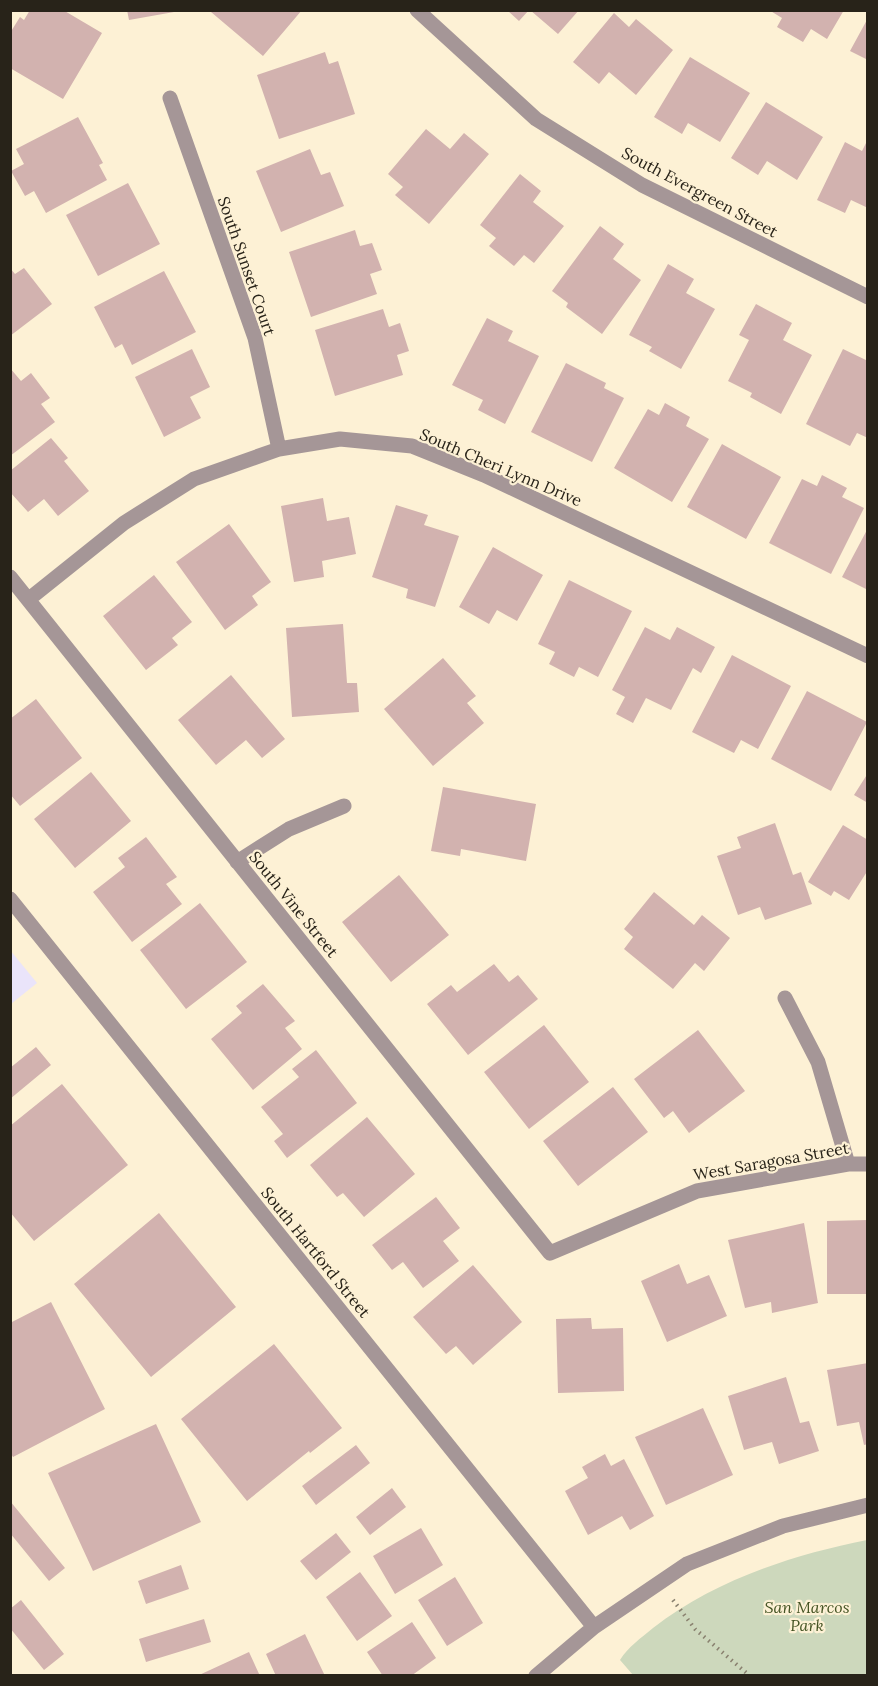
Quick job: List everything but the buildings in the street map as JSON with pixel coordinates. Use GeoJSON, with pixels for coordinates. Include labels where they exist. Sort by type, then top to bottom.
{"type":"FeatureCollection","features":[{"type":"Feature","properties":{"kind":"street","name":"South Evergreen Street"},"geometry":{"type":"LineString","coordinates":[[417,10],[536,119],[642,185],[867,297]]}},
{"type":"Feature","properties":{"kind":"street","name":"South Sunset Court"},"geometry":{"type":"LineString","coordinates":[[170,98],[255,338],[279,449]]}},
{"type":"Feature","properties":{"kind":"street","name":"South Cheri Lynn Drive"},"geometry":{"type":"LineString","coordinates":[[29,599],[124,523],[194,479],[279,449],[340,439],[412,446],[484,475],[867,656]]}},
{"type":"Feature","properties":{"kind":"street","name":"South Vine Street"},"geometry":{"type":"LineString","coordinates":[[10,577],[549,1253]]}},
{"type":"Feature","properties":{"kind":"street"},"geometry":{"type":"LineString","coordinates":[[237,862],[289,829],[345,806]]}},
{"type":"Feature","properties":{"kind":"street","name":"South Hartford Street"},"geometry":{"type":"LineString","coordinates":[[10,899],[594,1627]]}},
{"type":"Feature","properties":{"kind":"street"},"geometry":{"type":"LineString","coordinates":[[785,998],[818,1062],[849,1164]]}},
{"type":"Feature","properties":{"kind":"street","name":"West Saragosa Street"},"geometry":{"type":"LineString","coordinates":[[549,1253],[697,1191],[849,1164],[867,1164]]}},
{"type":"Feature","properties":{"kind":"street"},"geometry":{"type":"LineString","coordinates":[[536,1676],[594,1627],[687,1564],[783,1526],[867,1504]]}},
{"type":"Feature","properties":{"kind":"path"},"geometry":{"type":"LineString","coordinates":[[660,1582],[695,1629],[750,1676]]}},
{"type":"Feature","properties":{"kind":"shaded area"},"geometry":{"type":"Polygon","coordinates":[[[10,950],[37,983],[11,1004],[10,1004],[10,950]]]}},
{"type":"Feature","properties":{"kind":"green space","name":"San Marcos Park"},"geometry":{"type":"Polygon","coordinates":[[[867,1540],[867,1675],[633,1675],[620,1660],[653,1628],[702,1596],[728,1583],[811,1553],[867,1540]]]}}]}
